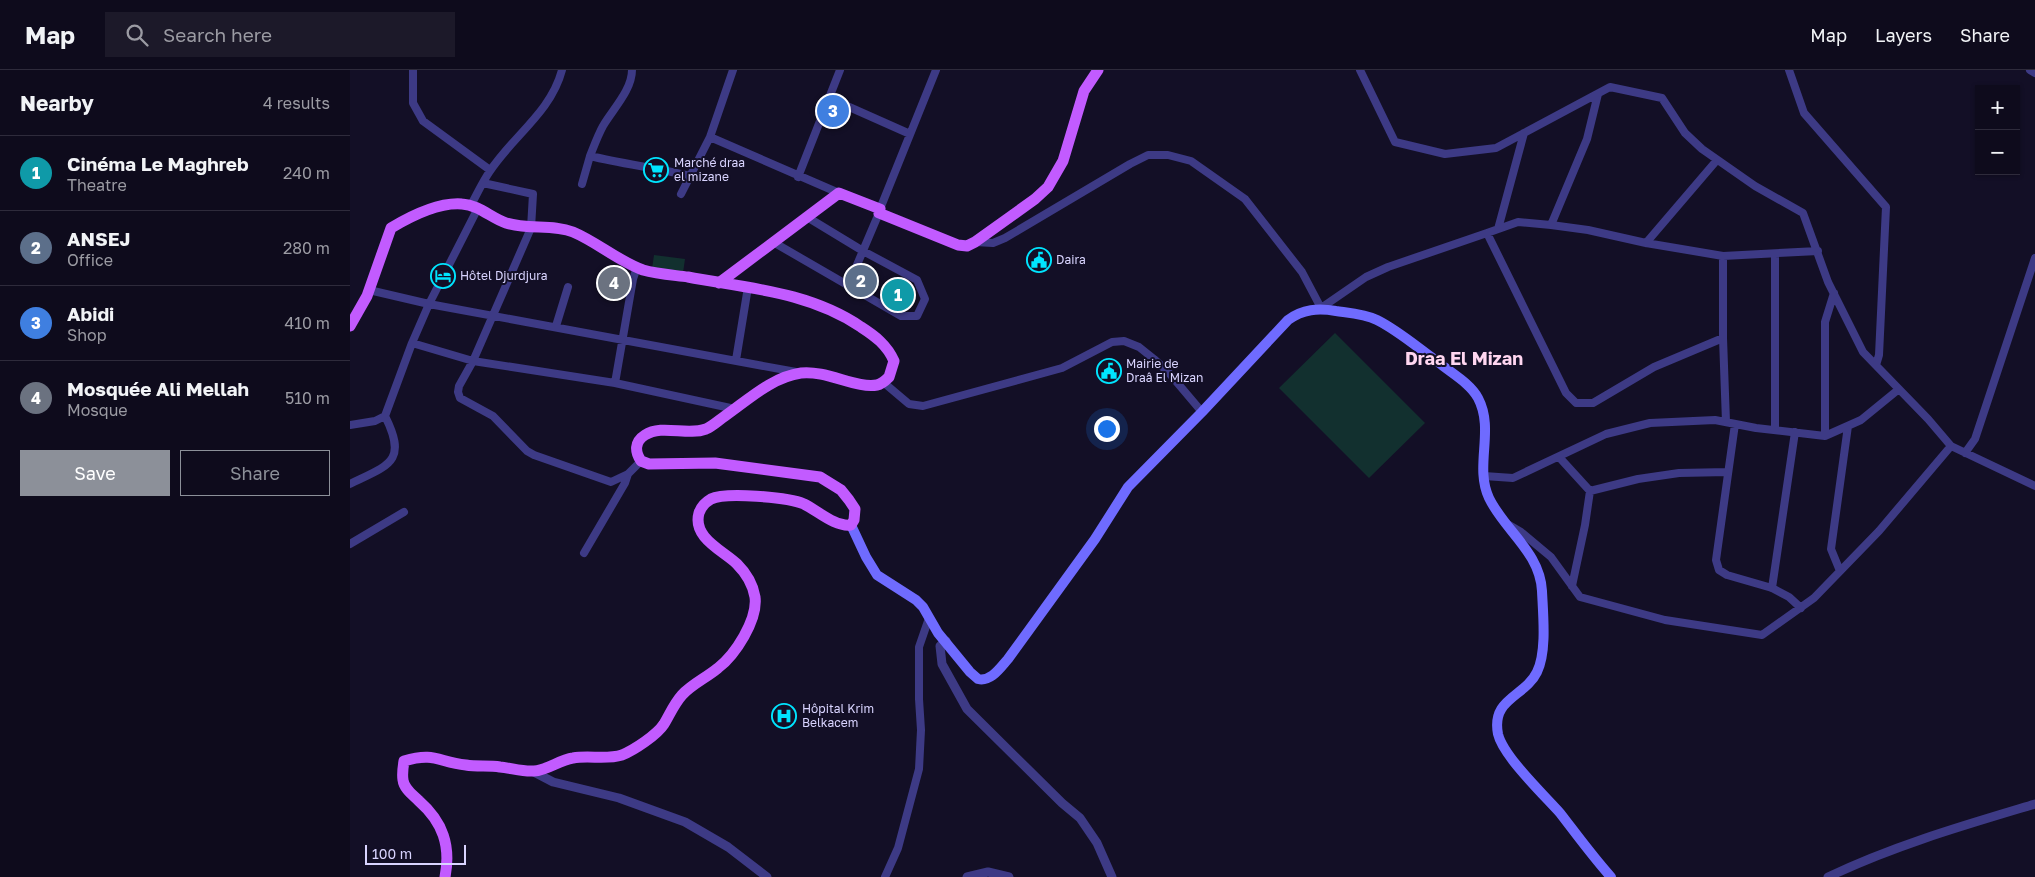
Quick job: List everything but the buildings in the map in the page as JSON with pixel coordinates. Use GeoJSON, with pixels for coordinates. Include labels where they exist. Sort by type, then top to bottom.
{"type":"FeatureCollection","features":[{"type":"Feature","properties":{"kind":"main road"},"geometry":{"type":"LineString","coordinates":[[719,283],[839,193],[958,245],[967,246],[975,242],[1035,200],[1052,182],[1068,147],[1084,91],[1098,70]]}},
{"type":"Feature","properties":{"kind":"main road"},"geometry":{"type":"LineString","coordinates":[[350,326],[368,290],[391,228],[425,212],[450,204],[475,207],[503,222],[531,228],[573,232],[637,267],[654,272],[748,287],[814,302],[849,319],[875,336],[884,345],[894,361],[889,377],[876,385],[866,385],[825,375],[800,373],[788,376],[772,383],[704,429],[646,434],[639,440],[636,447],[641,462],[648,464],[715,463],[820,477],[841,490],[850,500],[854,509],[854,520],[851,525]]}},
{"type":"Feature","properties":{"kind":"main road"},"geometry":{"type":"LineString","coordinates":[[851,525],[868,562],[877,575],[916,600],[975,677],[982,680],[993,675],[1008,659],[1083,555],[1128,487],[1202,412],[1288,320],[1306,311],[1321,308],[1376,319],[1400,333],[1474,391],[1479,399],[1485,420],[1484,476],[1490,498],[1536,564],[1542,589],[1542,659],[1533,679],[1506,701],[1497,721],[1498,735],[1512,758],[1611,877]]}},
{"type":"Feature","properties":{"kind":"main road"},"geometry":{"type":"LineString","coordinates":[[445,877],[447,864],[445,837],[439,823],[429,810],[405,787],[403,779],[404,760],[430,756],[467,766],[498,766],[532,771],[573,758],[621,755],[653,735],[663,725],[670,710],[682,695],[696,682],[726,662],[751,623],[755,597],[751,582],[736,562],[707,540],[700,528],[698,516],[702,505],[711,499],[722,496],[758,497],[802,503],[842,525],[851,525]]}},
{"type":"Feature","properties":{"kind":"street"},"geometry":{"type":"LineString","coordinates":[[414,70],[413,103],[423,121],[490,170]]}},
{"type":"Feature","properties":{"kind":"street"},"geometry":{"type":"LineString","coordinates":[[350,425],[375,421],[385,416],[412,343],[475,207],[490,170],[549,100],[558,84],[562,70]]}},
{"type":"Feature","properties":{"kind":"street"},"geometry":{"type":"LineString","coordinates":[[582,184],[590,156],[602,127],[617,106],[632,77],[632,70]]}},
{"type":"Feature","properties":{"kind":"street"},"geometry":{"type":"LineString","coordinates":[[681,194],[710,138],[733,70]]}},
{"type":"Feature","properties":{"kind":"street"},"geometry":{"type":"LineString","coordinates":[[798,177],[840,70]]}},
{"type":"Feature","properties":{"kind":"street"},"geometry":{"type":"LineString","coordinates":[[848,286],[936,70]]}},
{"type":"Feature","properties":{"kind":"street"},"geometry":{"type":"LineString","coordinates":[[1360,70],[1395,142],[1445,154],[1496,148],[1610,87],[1662,98],[1685,133],[1702,149],[1755,186],[1803,213],[1834,292],[1863,352],[1928,419],[1951,446],[2035,486]]}},
{"type":"Feature","properties":{"kind":"street"},"geometry":{"type":"LineString","coordinates":[[1788,70],[1804,112],[1886,207],[1879,355],[1876,365]]}},
{"type":"Feature","properties":{"kind":"street"},"geometry":{"type":"LineString","coordinates":[[2030,70],[2035,73]]}},
{"type":"Feature","properties":{"kind":"street"},"geometry":{"type":"LineString","coordinates":[[1551,225],[1587,139],[1598,94]]}},
{"type":"Feature","properties":{"kind":"street"},"geometry":{"type":"LineString","coordinates":[[829,98],[910,134]]}},
{"type":"Feature","properties":{"kind":"street"},"geometry":{"type":"LineString","coordinates":[[1498,229],[1524,133]]}},
{"type":"Feature","properties":{"kind":"street"},"geometry":{"type":"LineString","coordinates":[[710,138],[839,193]]}},
{"type":"Feature","properties":{"kind":"street"},"geometry":{"type":"LineString","coordinates":[[975,242],[993,243],[1005,238],[1130,164],[1148,155],[1168,155],[1191,162],[1245,199],[1302,272],[1321,308],[1374,274],[1518,222],[1588,230],[1646,243],[1723,256],[1818,252]]}},
{"type":"Feature","properties":{"kind":"street"},"geometry":{"type":"LineString","coordinates":[[590,156],[624,164],[658,168],[690,176]]}},
{"type":"Feature","properties":{"kind":"street"},"geometry":{"type":"LineString","coordinates":[[1646,243],[1717,160]]}},
{"type":"Feature","properties":{"kind":"street"},"geometry":{"type":"LineString","coordinates":[[483,184],[533,194],[531,228],[473,361],[458,389],[460,398],[493,416],[526,451],[534,455],[611,482],[628,474],[641,462]]}},
{"type":"Feature","properties":{"kind":"street"},"geometry":{"type":"LineString","coordinates":[[773,242],[901,316],[917,316],[923,307],[925,299],[917,280],[863,251],[807,217]]}},
{"type":"Feature","properties":{"kind":"street"},"geometry":{"type":"LineString","coordinates":[[1487,233],[1566,393],[1576,403],[1593,403],[1654,367],[1723,338]]}},
{"type":"Feature","properties":{"kind":"street"},"geometry":{"type":"LineString","coordinates":[[1775,254],[1775,430]]}},
{"type":"Feature","properties":{"kind":"street"},"geometry":{"type":"LineString","coordinates":[[1723,256],[1726,422]]}},
{"type":"Feature","properties":{"kind":"street"},"geometry":{"type":"LineString","coordinates":[[1965,453],[1975,439],[2035,258]]}},
{"type":"Feature","properties":{"kind":"street"},"geometry":{"type":"LineString","coordinates":[[615,383],[633,279],[637,267]]}},
{"type":"Feature","properties":{"kind":"street"},"geometry":{"type":"LineString","coordinates":[[556,326],[568,287]]}},
{"type":"Feature","properties":{"kind":"street"},"geometry":{"type":"LineString","coordinates":[[736,360],[748,287]]}},
{"type":"Feature","properties":{"kind":"street"},"geometry":{"type":"LineString","coordinates":[[368,290],[429,304],[556,326],[800,373]]}},
{"type":"Feature","properties":{"kind":"street"},"geometry":{"type":"LineString","coordinates":[[1825,436],[1825,322],[1834,292]]}},
{"type":"Feature","properties":{"kind":"street"},"geometry":{"type":"LineString","coordinates":[[883,382],[909,404],[923,406],[1062,368],[1112,342],[1124,341],[1139,347],[1154,359],[1169,373],[1202,412]]}},
{"type":"Feature","properties":{"kind":"street"},"geometry":{"type":"LineString","coordinates":[[412,343],[473,361],[615,383],[735,409]]}},
{"type":"Feature","properties":{"kind":"street"},"geometry":{"type":"LineString","coordinates":[[1484,476],[1514,478],[1606,434],[1650,423],[1715,420],[1825,436],[1861,420],[1899,389]]}},
{"type":"Feature","properties":{"kind":"street"},"geometry":{"type":"LineString","coordinates":[[350,484],[389,463],[395,455],[396,446],[392,430],[385,416]]}},
{"type":"Feature","properties":{"kind":"street"},"geometry":{"type":"LineString","coordinates":[[1734,424],[1716,560],[1719,570],[1727,576],[1772,588],[1801,608]]}},
{"type":"Feature","properties":{"kind":"street"},"geometry":{"type":"LineString","coordinates":[[1840,571],[1831,549],[1848,426]]}},
{"type":"Feature","properties":{"kind":"street"},"geometry":{"type":"LineString","coordinates":[[1772,588],[1795,432]]}},
{"type":"Feature","properties":{"kind":"street"},"geometry":{"type":"LineString","coordinates":[[1508,525],[1521,532],[1551,557],[1580,597],[1666,620],[1762,636],[1814,598],[1879,531],[1951,446]]}},
{"type":"Feature","properties":{"kind":"street"},"geometry":{"type":"LineString","coordinates":[[1559,457],[1590,491]]}},
{"type":"Feature","properties":{"kind":"street"},"geometry":{"type":"LineString","coordinates":[[1590,491],[1638,479],[1728,472]]}},
{"type":"Feature","properties":{"kind":"street"},"geometry":{"type":"LineString","coordinates":[[584,553],[625,483],[628,474]]}},
{"type":"Feature","properties":{"kind":"street"},"geometry":{"type":"LineString","coordinates":[[1572,586],[1590,491]]}},
{"type":"Feature","properties":{"kind":"street"},"geometry":{"type":"LineString","coordinates":[[350,544],[404,512]]}},
{"type":"Feature","properties":{"kind":"street"},"geometry":{"type":"LineString","coordinates":[[885,877],[898,848],[919,769],[921,730],[919,646],[929,618]]}},
{"type":"Feature","properties":{"kind":"street"},"geometry":{"type":"LineString","coordinates":[[946,641],[940,646],[942,664],[967,708],[1062,803],[1080,818],[1097,843],[1112,877]]}},
{"type":"Feature","properties":{"kind":"street"},"geometry":{"type":"LineString","coordinates":[[532,771],[553,782],[619,798],[685,822],[728,847],[766,877]]}},
{"type":"Feature","properties":{"kind":"street"},"geometry":{"type":"LineString","coordinates":[[1828,877],[1903,845],[2035,804]]}},
{"type":"Feature","properties":{"kind":"street"},"geometry":{"type":"LineString","coordinates":[[967,877],[988,872],[1009,877]]}},
{"type":"Feature","properties":{"kind":"green space"},"geometry":{"type":"Polygon","coordinates":[[[654,255],[685,259],[683,273],[652,269],[654,255]]]}},
{"type":"Feature","properties":{"kind":"green space"},"geometry":{"type":"Polygon","coordinates":[[[1335,333],[1425,423],[1369,478],[1279,388],[1335,333]]]}},
{"type":"Feature","properties":{"kind":"place","name":"Abidi"},"geometry":{"type":"Point","coordinates":[833,111]}},
{"type":"Feature","properties":{"kind":"place","name":"Marché draa el mizane"},"geometry":{"type":"Point","coordinates":[656,170]}},
{"type":"Feature","properties":{"kind":"place","name":"Daira"},"geometry":{"type":"Point","coordinates":[1039,260]}},
{"type":"Feature","properties":{"kind":"place","name":"Hôtel Djurdjura"},"geometry":{"type":"Point","coordinates":[443,276]}},
{"type":"Feature","properties":{"kind":"place","name":"ANSEJ"},"geometry":{"type":"Point","coordinates":[861,281]}},
{"type":"Feature","properties":{"kind":"place","name":"Mosquée Ali Mellah"},"geometry":{"type":"Point","coordinates":[614,283]}},
{"type":"Feature","properties":{"kind":"place","name":"Cinéma Le Maghreb"},"geometry":{"type":"Point","coordinates":[898,295]}},
{"type":"Feature","properties":{"kind":"place","name":"Mairie de Draâ El Mizan"},"geometry":{"type":"Point","coordinates":[1109,371]}},
{"type":"Feature","properties":{"kind":"place","name":"Hôpital Krim Belkacem"},"geometry":{"type":"Point","coordinates":[784,716]}},
{"type":"Feature","properties":{"kind":"district","name":"Draa El Mizan"},"geometry":{"type":"Point","coordinates":[1464,359]}}]}
